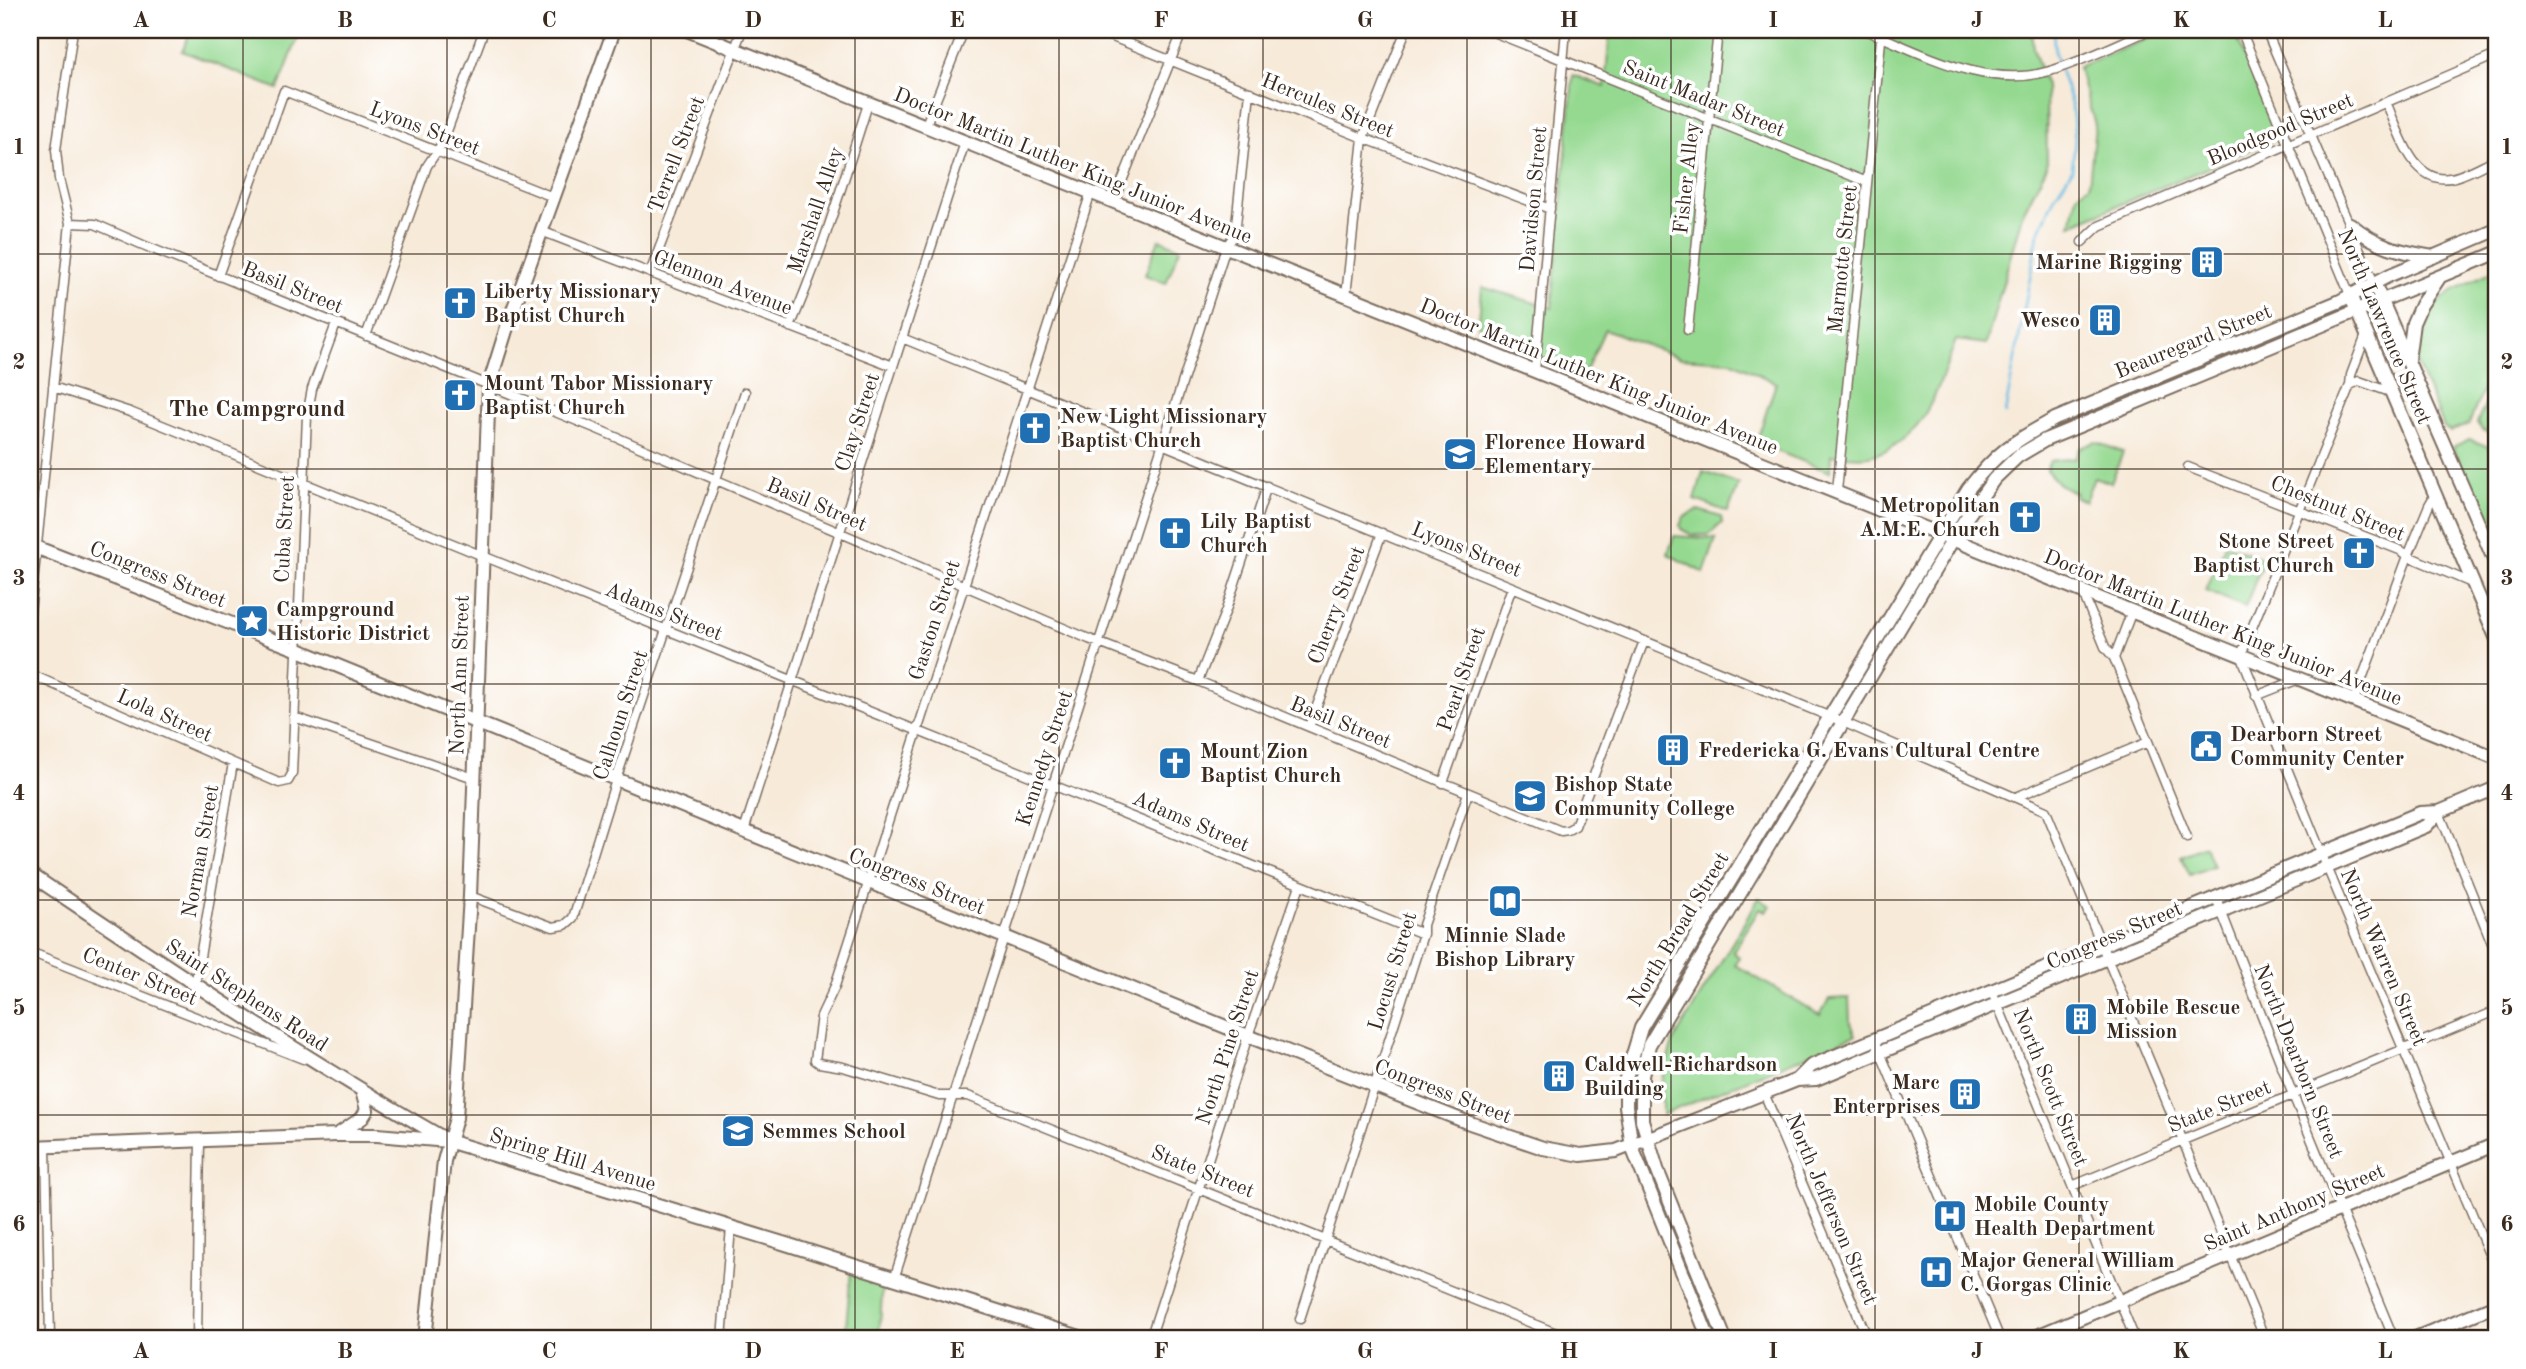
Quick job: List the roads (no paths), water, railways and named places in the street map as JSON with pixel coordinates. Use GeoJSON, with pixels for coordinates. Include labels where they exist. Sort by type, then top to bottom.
{"type":"FeatureCollection","features":[{"type":"Feature","properties":{"kind":"street"},"geometry":{"type":"LineString","coordinates":[[30,613],[34,546],[70,223],[57,150],[73,30]]}},
{"type":"Feature","properties":{"kind":"street"},"geometry":{"type":"LineString","coordinates":[[366,336],[428,166],[443,142],[484,30]]}},
{"type":"Feature","properties":{"kind":"street","name":"North Ann Street"},"geometry":{"type":"LineString","coordinates":[[425,1339],[444,1161],[456,1118],[470,896],[489,386],[508,324],[614,30]]}},
{"type":"Feature","properties":{"kind":"street","name":"Doctor Martin Luther King Junior Avenue"},"geometry":{"type":"LineString","coordinates":[[687,30],[2496,758]]}},
{"type":"Feature","properties":{"kind":"street","name":"Terrell Street"},"geometry":{"type":"LineString","coordinates":[[650,273],[742,30]]}},
{"type":"Feature","properties":{"kind":"street"},"geometry":{"type":"LineString","coordinates":[[925,127],[964,30]]}},
{"type":"Feature","properties":{"kind":"street","name":"Hercules Street"},"geometry":{"type":"LineString","coordinates":[[1095,30],[1363,138],[1550,209]]}},
{"type":"Feature","properties":{"kind":"street"},"geometry":{"type":"LineString","coordinates":[[1114,201],[1183,30]]}},
{"type":"Feature","properties":{"kind":"street"},"geometry":{"type":"LineString","coordinates":[[1346,296],[1363,138],[1406,30]]}},
{"type":"Feature","properties":{"kind":"street","name":"Saint Madar Street"},"geometry":{"type":"LineString","coordinates":[[1488,30],[1867,182]]}},
{"type":"Feature","properties":{"kind":"street","name":"Davidson Street"},"geometry":{"type":"LineString","coordinates":[[1535,371],[1566,30]]}},
{"type":"Feature","properties":{"kind":"street","name":"Fisher Alley"},"geometry":{"type":"LineString","coordinates":[[1688,330],[1718,30]]}},
{"type":"Feature","properties":{"kind":"street"},"geometry":{"type":"LineString","coordinates":[[1865,30],[1882,33],[1960,68],[1980,74],[2026,76],[2067,65],[2150,30]]}},
{"type":"Feature","properties":{"kind":"street","name":"North Lawrence Street"},"geometry":{"type":"LineString","coordinates":[[2241,30],[2366,335],[2496,637]]}},
{"type":"Feature","properties":{"kind":"street","name":"North Lawrence Street"},"geometry":{"type":"LineString","coordinates":[[2266,30],[2496,564]]}},
{"type":"Feature","properties":{"kind":"street","name":"Marmotte Street"},"geometry":{"type":"LineString","coordinates":[[1837,491],[1882,33]]}},
{"type":"Feature","properties":{"kind":"street","name":"Bloodgood Street"},"geometry":{"type":"LineString","coordinates":[[2082,242],[2099,226],[2496,55]]}},
{"type":"Feature","properties":{"kind":"street","name":"Lyons Street"},"geometry":{"type":"LineString","coordinates":[[218,276],[284,92],[553,197]]}},
{"type":"Feature","properties":{"kind":"street","name":"Kennedy Street"},"geometry":{"type":"LineString","coordinates":[[894,1279],[1226,247],[1235,234],[1250,92]]}},
{"type":"Feature","properties":{"kind":"street"},"geometry":{"type":"LineString","coordinates":[[2386,102],[2409,155],[2420,168],[2432,176],[2449,178],[2496,159]]}},
{"type":"Feature","properties":{"kind":"street","name":"Marshall Alley"},"geometry":{"type":"LineString","coordinates":[[790,327],[806,291],[869,104]]}},
{"type":"Feature","properties":{"kind":"street","name":"Clay Street"},"geometry":{"type":"LineString","coordinates":[[744,831],[965,142]]}},
{"type":"Feature","properties":{"kind":"street","name":"Gaston Street"},"geometry":{"type":"LineString","coordinates":[[815,1060],[821,1016],[835,986],[1091,192]]}},
{"type":"Feature","properties":{"kind":"street","name":"Basil Street"},"geometry":{"type":"LineString","coordinates":[[70,223],[95,224],[716,480],[1100,643],[1561,831],[1575,826],[1644,641]]}},
{"type":"Feature","properties":{"kind":"street"},"geometry":{"type":"LineString","coordinates":[[2350,224],[2370,240],[2387,248],[2433,257]]}},
{"type":"Feature","properties":{"kind":"street","name":"Beauregard Street"},"geometry":{"type":"LineString","coordinates":[[1940,533],[1986,465],[2013,441],[2055,419],[2350,295],[2496,230]]}},
{"type":"Feature","properties":{"kind":"street","name":"Glennon Avenue"},"geometry":{"type":"LineString","coordinates":[[541,231],[893,366]]}},
{"type":"Feature","properties":{"kind":"street","name":"Beauregard Street"},"geometry":{"type":"LineString","coordinates":[[1954,538],[1994,479],[2018,456],[2045,440],[2496,253]]}},
{"type":"Feature","properties":{"kind":"street"},"geometry":{"type":"LineString","coordinates":[[2408,361],[2413,323],[2439,277]]}},
{"type":"Feature","properties":{"kind":"street","name":"Cuba Street"},"geometry":{"type":"LineString","coordinates":[[288,781],[292,774],[307,416],[312,389],[336,324]]}},
{"type":"Feature","properties":{"kind":"street"},"geometry":{"type":"LineString","coordinates":[[2241,655],[2350,385],[2366,335]]}},
{"type":"Feature","properties":{"kind":"street","name":"Lyons Street"},"geometry":{"type":"LineString","coordinates":[[902,338],[1843,722],[2046,811],[2265,1339]]}},
{"type":"Feature","properties":{"kind":"street"},"geometry":{"type":"LineString","coordinates":[[2350,385],[2358,382],[2393,393]]}},
{"type":"Feature","properties":{"kind":"street","name":"Adams Street"},"geometry":{"type":"LineString","coordinates":[[53,387],[130,412],[1300,885]]}},
{"type":"Feature","properties":{"kind":"street","name":"Calhoun Street"},"geometry":{"type":"LineString","coordinates":[[470,896],[553,927],[565,925],[573,918],[745,392]]}},
{"type":"Feature","properties":{"kind":"street","name":"Chestnut Street"},"geometry":{"type":"LineString","coordinates":[[2188,467],[2402,551],[2408,556],[2474,583]]}},
{"type":"Feature","properties":{"kind":"street"},"geometry":{"type":"LineString","coordinates":[[1198,681],[1226,610],[1267,486]]}},
{"type":"Feature","properties":{"kind":"street"},"geometry":{"type":"LineString","coordinates":[[2354,700],[2428,505],[2436,493]]}},
{"type":"Feature","properties":{"kind":"street","name":"Cherry Street"},"geometry":{"type":"LineString","coordinates":[[1308,727],[1382,533]]}},
{"type":"Feature","properties":{"kind":"street","name":"North Broad Street"},"geometry":{"type":"LineString","coordinates":[[1709,1339],[1632,1147],[1626,1106],[1626,1078],[1641,1028],[1940,533]]}},
{"type":"Feature","properties":{"kind":"street","name":"North Broad Street"},"geometry":{"type":"LineString","coordinates":[[1725,1339],[1648,1140],[1640,1100],[1649,1045],[1954,538]]}},
{"type":"Feature","properties":{"kind":"street","name":"Congress Street"},"geometry":{"type":"LineString","coordinates":[[34,546],[296,649],[1248,1036],[1464,1121],[1559,1153],[1602,1154],[1632,1147],[1797,1080],[1816,1079],[2426,826],[2438,812]]}},
{"type":"Feature","properties":{"kind":"street","name":"Pearl Street"},"geometry":{"type":"LineString","coordinates":[[1443,783],[1512,586]]}},
{"type":"Feature","properties":{"kind":"street"},"geometry":{"type":"LineString","coordinates":[[2082,591],[2105,647],[2115,658],[2187,837]]}},
{"type":"Feature","properties":{"kind":"street"},"geometry":{"type":"LineString","coordinates":[[2115,658],[2132,611]]}},
{"type":"Feature","properties":{"kind":"street","name":"North Warren Street"},"geometry":{"type":"LineString","coordinates":[[2241,655],[2321,854],[2496,1271]]}},
{"type":"Feature","properties":{"kind":"street","name":"Lola Street"},"geometry":{"type":"LineString","coordinates":[[30,674],[279,783],[288,781]]}},
{"type":"Feature","properties":{"kind":"street"},"geometry":{"type":"LineString","coordinates":[[2256,696],[2299,679]]}},
{"type":"Feature","properties":{"kind":"street"},"geometry":{"type":"LineString","coordinates":[[294,716],[474,778]]}},
{"type":"Feature","properties":{"kind":"street"},"geometry":{"type":"LineString","coordinates":[[2016,797],[2148,741]]}},
{"type":"Feature","properties":{"kind":"street","name":"Norman Street"},"geometry":{"type":"LineString","coordinates":[[195,986],[233,763]]}},
{"type":"Feature","properties":{"kind":"street","name":"Congress Street"},"geometry":{"type":"LineString","coordinates":[[1797,1080],[1811,1066],[2420,813],[2438,812],[2496,788]]}},
{"type":"Feature","properties":{"kind":"street","name":"Locust Street"},"geometry":{"type":"LineString","coordinates":[[1300,1319],[1423,934],[1423,925],[1468,793]]}},
{"type":"Feature","properties":{"kind":"street"},"geometry":{"type":"LineString","coordinates":[[2438,812],[2496,953]]}},
{"type":"Feature","properties":{"kind":"street","name":"Saint Stephens Road"},"geometry":{"type":"LineString","coordinates":[[30,874],[195,986],[316,1063],[448,1141]]}},
{"type":"Feature","properties":{"kind":"street"},"geometry":{"type":"LineString","coordinates":[[1300,885],[1423,934]]}},
{"type":"Feature","properties":{"kind":"street","name":"North Pine Street"},"geometry":{"type":"LineString","coordinates":[[1150,1339],[1300,885]]}},
{"type":"Feature","properties":{"kind":"street","name":"North Dearborn Street"},"geometry":{"type":"LineString","coordinates":[[2216,898],[2293,1095],[2394,1339]]}},
{"type":"Feature","properties":{"kind":"street","name":"Center Street"},"geometry":{"type":"LineString","coordinates":[[30,952],[316,1063]]}},
{"type":"Feature","properties":{"kind":"street","name":"North Scott Street"},"geometry":{"type":"LineString","coordinates":[[1992,991],[2135,1339]]}},
{"type":"Feature","properties":{"kind":"street","name":"State Street"},"geometry":{"type":"LineString","coordinates":[[2072,1186],[2496,1011]]}},
{"type":"Feature","properties":{"kind":"street"},"geometry":{"type":"LineString","coordinates":[[1875,1040],[2000,1339]]}},
{"type":"Feature","properties":{"kind":"street","name":"State Street"},"geometry":{"type":"LineString","coordinates":[[815,1060],[939,1096],[968,1096],[1571,1339]]}},
{"type":"Feature","properties":{"kind":"street"},"geometry":{"type":"LineString","coordinates":[[337,1135],[362,1118],[367,1110],[362,1091]]}},
{"type":"Feature","properties":{"kind":"street","name":"North Jefferson Street"},"geometry":{"type":"LineString","coordinates":[[1764,1093],[1868,1339]]}},
{"type":"Feature","properties":{"kind":"street","name":"Spring Hill Avenue"},"geometry":{"type":"LineString","coordinates":[[30,1147],[337,1135],[377,1135],[448,1141],[1086,1339]]}},
{"type":"Feature","properties":{"kind":"street"},"geometry":{"type":"LineString","coordinates":[[197,1339],[200,1139]]}},
{"type":"Feature","properties":{"kind":"street","name":"Saint Anthony Street"},"geometry":{"type":"LineString","coordinates":[[2030,1339],[2496,1144]]}},
{"type":"Feature","properties":{"kind":"street"},"geometry":{"type":"LineString","coordinates":[[47,1146],[50,1339]]}},
{"type":"Feature","properties":{"kind":"street"},"geometry":{"type":"LineString","coordinates":[[722,1339],[731,1227]]}},
{"type":"Feature","properties":{"kind":"street"},"geometry":{"type":"LineString","coordinates":[[2413,1339],[2496,1305]]}},
{"type":"Feature","properties":{"kind":"waterway"},"geometry":{"type":"LineString","coordinates":[[2005,413],[2038,234],[2055,196],[2072,170],[2075,139],[2072,106],[2055,55],[2053,30]]}},
{"type":"Feature","properties":{"kind":"place","name":"Marine Rigging"},"geometry":{"type":"Point","coordinates":[2207,262]}},
{"type":"Feature","properties":{"kind":"place","name":"Liberty Missionary Baptist Church"},"geometry":{"type":"Point","coordinates":[460,303]}},
{"type":"Feature","properties":{"kind":"place","name":"Wesco"},"geometry":{"type":"Point","coordinates":[2105,320]}},
{"type":"Feature","properties":{"kind":"place","name":"Mount Tabor Missionary Baptist Church"},"geometry":{"type":"Point","coordinates":[460,395]}},
{"type":"Feature","properties":{"kind":"place","name":"New Light Missionary Baptist Church"},"geometry":{"type":"Point","coordinates":[1035,428]}},
{"type":"Feature","properties":{"kind":"place","name":"Florence Howard Elementary"},"geometry":{"type":"Point","coordinates":[1460,454]}},
{"type":"Feature","properties":{"kind":"place","name":"Metropolitan A.M.E. Church"},"geometry":{"type":"Point","coordinates":[2025,517]}},
{"type":"Feature","properties":{"kind":"place","name":"Lily Baptist Church"},"geometry":{"type":"Point","coordinates":[1175,533]}},
{"type":"Feature","properties":{"kind":"place","name":"Stone Street Baptist Church"},"geometry":{"type":"Point","coordinates":[2359,553]}},
{"type":"Feature","properties":{"kind":"place","name":"Campground Historic District"},"geometry":{"type":"Point","coordinates":[252,621]}},
{"type":"Feature","properties":{"kind":"place","name":"Dearborn Street Community Center"},"geometry":{"type":"Point","coordinates":[2206,746]}},
{"type":"Feature","properties":{"kind":"place","name":"Fredericka G. Evans Cultural Centre"},"geometry":{"type":"Point","coordinates":[1673,750]}},
{"type":"Feature","properties":{"kind":"place","name":"Mount Zion Baptist Church"},"geometry":{"type":"Point","coordinates":[1175,763]}},
{"type":"Feature","properties":{"kind":"place","name":"Bishop State Community College"},"geometry":{"type":"Point","coordinates":[1530,796]}},
{"type":"Feature","properties":{"kind":"place","name":"Minnie Slade Bishop Library"},"geometry":{"type":"Point","coordinates":[1505,901]}},
{"type":"Feature","properties":{"kind":"place","name":"Mobile Rescue Mission"},"geometry":{"type":"Point","coordinates":[2081,1019]}},
{"type":"Feature","properties":{"kind":"place","name":"Caldwell-Richardson Building"},"geometry":{"type":"Point","coordinates":[1559,1076]}},
{"type":"Feature","properties":{"kind":"place","name":"Marc Enterprises"},"geometry":{"type":"Point","coordinates":[1965,1094]}},
{"type":"Feature","properties":{"kind":"place","name":"Semmes School"},"geometry":{"type":"Point","coordinates":[738,1131]}},
{"type":"Feature","properties":{"kind":"place","name":"Mobile County Health Department"},"geometry":{"type":"Point","coordinates":[1950,1216]}},
{"type":"Feature","properties":{"kind":"place","name":"Major General William C. Gorgas Clinic"},"geometry":{"type":"Point","coordinates":[1936,1272]}},
{"type":"Feature","properties":{"kind":"district","name":"The Campground"},"geometry":{"type":"Point","coordinates":[257,408]}}]}
